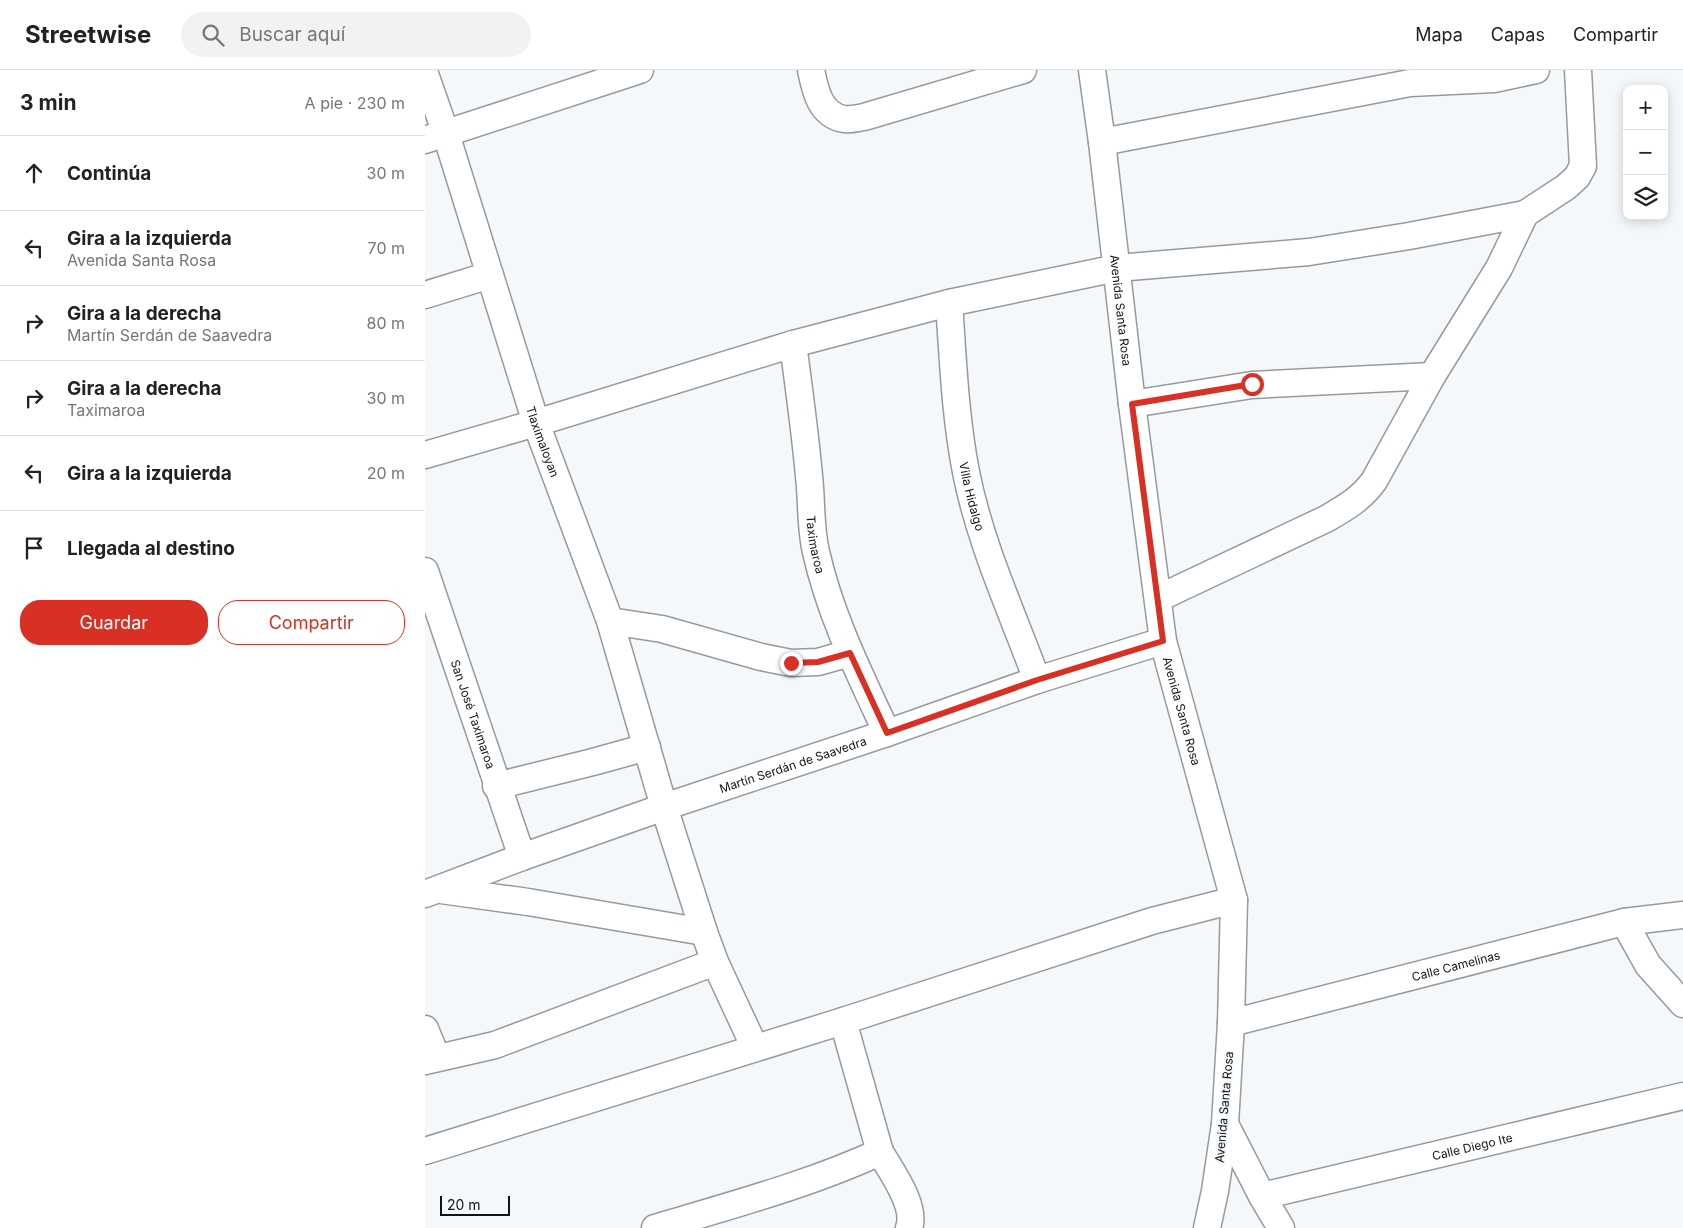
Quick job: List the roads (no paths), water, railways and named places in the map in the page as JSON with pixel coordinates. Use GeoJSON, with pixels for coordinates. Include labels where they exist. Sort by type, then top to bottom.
{"type":"FeatureCollection","features":[{"type":"Feature","properties":{"kind":"street"},"geometry":{"type":"LineString","coordinates":[[436,137],[640,70]]}},
{"type":"Feature","properties":{"kind":"street"},"geometry":{"type":"LineString","coordinates":[[811,70],[817,97],[825,109],[834,116],[846,119],[864,117],[1023,70]]}},
{"type":"Feature","properties":{"kind":"street","name":"Avenida Santa Rosa"},"geometry":{"type":"LineString","coordinates":[[1092,70],[1132,404],[1159,598],[1163,641],[1234,900],[1231,1023],[1225,1124],[1215,1192],[1207,1228]]}},
{"type":"Feature","properties":{"kind":"street"},"geometry":{"type":"LineString","coordinates":[[1102,142],[1409,77],[1494,79],[1537,70]]}},
{"type":"Feature","properties":{"kind":"street"},"geometry":{"type":"LineString","coordinates":[[425,455],[537,423],[793,344],[949,302],[1117,268],[1309,252],[1409,236],[1525,214],[1566,188],[1577,177],[1583,166],[1578,70]]}},
{"type":"Feature","properties":{"kind":"street","name":"Tlaximaloyan"},"geometry":{"type":"LineString","coordinates":[[425,74],[436,137],[490,275],[537,423],[610,621],[664,807],[704,932],[715,962],[755,1048]]}},
{"type":"Feature","properties":{"kind":"street"},"geometry":{"type":"LineString","coordinates":[[1159,598],[1326,519],[1359,499],[1374,481],[1432,376],[1499,268],[1525,214]]}},
{"type":"Feature","properties":{"kind":"street"},"geometry":{"type":"LineString","coordinates":[[425,295],[490,275]]}},
{"type":"Feature","properties":{"kind":"street","name":"Villa Hidalgo"},"geometry":{"type":"LineString","coordinates":[[949,302],[957,409],[967,473],[982,532],[1037,680]]}},
{"type":"Feature","properties":{"kind":"street","name":"Taximaroa"},"geometry":{"type":"LineString","coordinates":[[793,344],[816,554],[829,597],[850,653],[887,733]]}},
{"type":"Feature","properties":{"kind":"street"},"geometry":{"type":"LineString","coordinates":[[1132,404],[1252,384],[1432,376]]}},
{"type":"Feature","properties":{"kind":"street","name":"San José Taximaroa"},"geometry":{"type":"LineString","coordinates":[[425,571],[496,786],[522,857]]}},
{"type":"Feature","properties":{"kind":"street"},"geometry":{"type":"LineString","coordinates":[[610,621],[663,630],[761,658],[791,663],[818,662],[850,653]]}},
{"type":"Feature","properties":{"kind":"street","name":"Martín Serdán de Saavedra"},"geometry":{"type":"LineString","coordinates":[[431,892],[522,857],[664,807],[887,733],[1037,680],[1163,641]]}},
{"type":"Feature","properties":{"kind":"street"},"geometry":{"type":"LineString","coordinates":[[496,786],[647,747]]}},
{"type":"Feature","properties":{"kind":"street"},"geometry":{"type":"LineString","coordinates":[[431,892],[529,902],[704,932]]}},
{"type":"Feature","properties":{"kind":"street"},"geometry":{"type":"LineString","coordinates":[[425,1151],[843,1021],[1153,921],[1234,900]]}},
{"type":"Feature","properties":{"kind":"street","name":"Calle Camelinas"},"geometry":{"type":"LineString","coordinates":[[1231,1023],[1624,922],[1683,915]]}},
{"type":"Feature","properties":{"kind":"street"},"geometry":{"type":"LineString","coordinates":[[1624,922],[1649,965],[1683,1004]]}},
{"type":"Feature","properties":{"kind":"street"},"geometry":{"type":"LineString","coordinates":[[425,1029],[431,1060],[495,1045],[715,962]]}},
{"type":"Feature","properties":{"kind":"street"},"geometry":{"type":"LineString","coordinates":[[843,1021],[880,1152],[900,1186],[909,1206],[909,1228]]}},
{"type":"Feature","properties":{"kind":"street","name":"Calle Diego Ite"},"geometry":{"type":"LineString","coordinates":[[1262,1196],[1683,1096]]}},
{"type":"Feature","properties":{"kind":"street"},"geometry":{"type":"LineString","coordinates":[[1225,1124],[1262,1196],[1281,1228]]}},
{"type":"Feature","properties":{"kind":"street"},"geometry":{"type":"LineString","coordinates":[[655,1228],[758,1197],[843,1168],[880,1152]]}}]}
